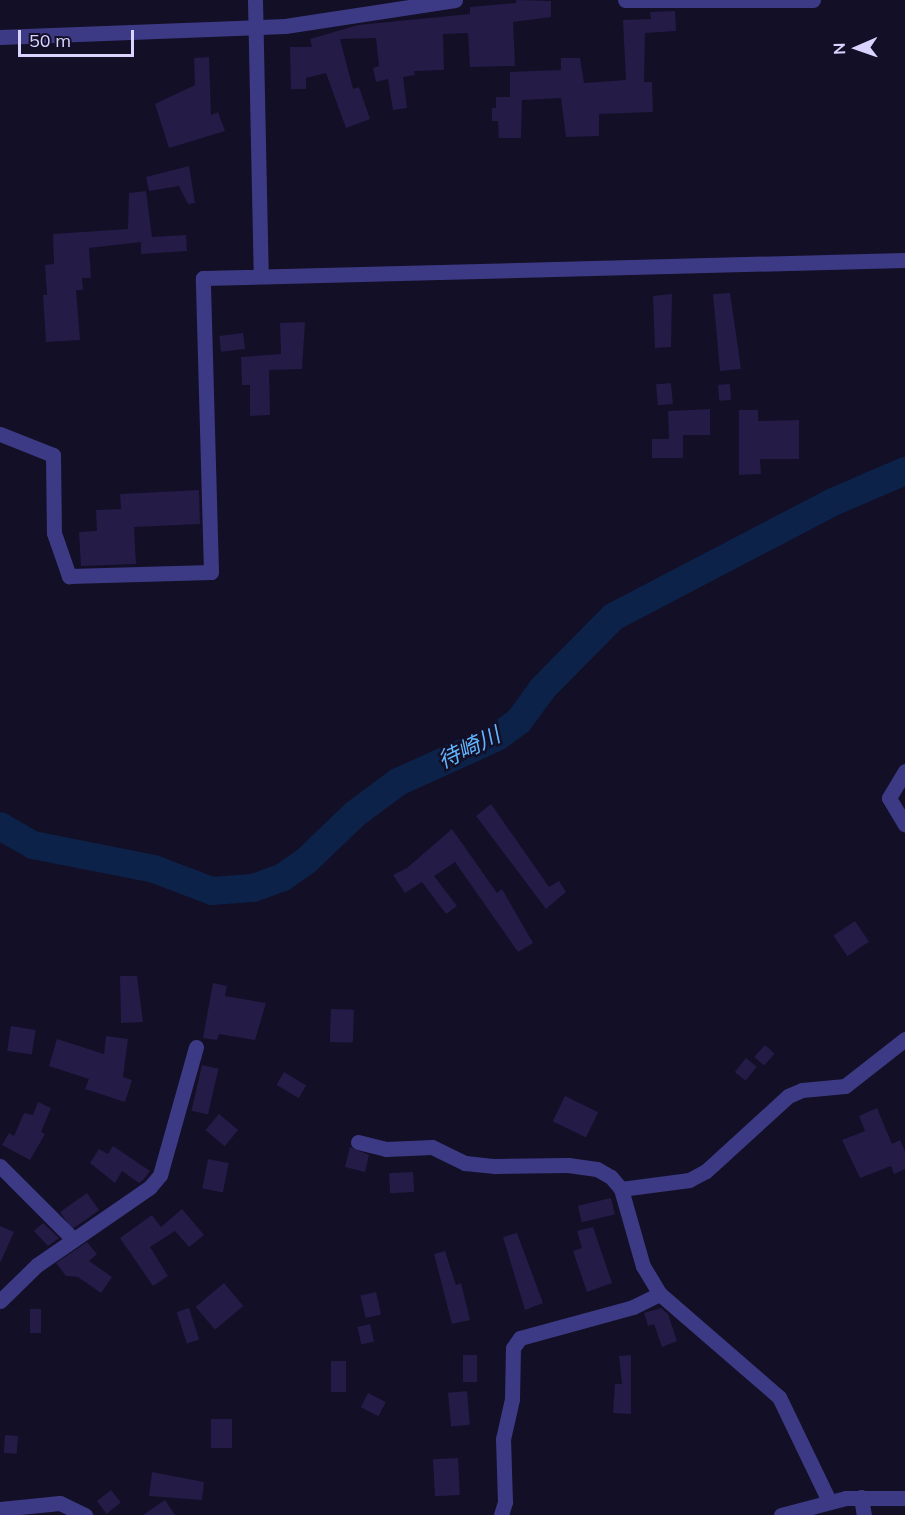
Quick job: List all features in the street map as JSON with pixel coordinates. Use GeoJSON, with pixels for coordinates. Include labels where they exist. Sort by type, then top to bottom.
{"type":"FeatureCollection","features":[{"type":"Feature","properties":{"kind":"street"},"geometry":{"type":"LineString","coordinates":[[255,0],[261,275]]}},
{"type":"Feature","properties":{"kind":"street"},"geometry":{"type":"LineString","coordinates":[[0,37],[255,29],[326,22],[455,0]]}},
{"type":"Feature","properties":{"kind":"street"},"geometry":{"type":"LineString","coordinates":[[625,0],[813,0]]}},
{"type":"Feature","properties":{"kind":"street"},"geometry":{"type":"LineString","coordinates":[[0,434],[53,455],[54,533],[69,576],[212,572],[204,278],[905,260]]}},
{"type":"Feature","properties":{"kind":"street"},"geometry":{"type":"LineString","coordinates":[[905,771],[890,798],[905,825]]}},
{"type":"Feature","properties":{"kind":"street"},"geometry":{"type":"LineString","coordinates":[[621,1189],[689,1180],[706,1171],[788,1096],[802,1090],[845,1086],[905,1039]]}},
{"type":"Feature","properties":{"kind":"street"},"geometry":{"type":"LineString","coordinates":[[0,1301],[22,1276],[150,1187],[160,1175],[196,1047]]}},
{"type":"Feature","properties":{"kind":"street"},"geometry":{"type":"LineString","coordinates":[[358,1142],[386,1149],[432,1147],[475,1164],[597,1169],[621,1189],[643,1266],[660,1294],[779,1397],[830,1501]]}},
{"type":"Feature","properties":{"kind":"street"},"geometry":{"type":"LineString","coordinates":[[0,1166],[73,1239]]}},
{"type":"Feature","properties":{"kind":"street"},"geometry":{"type":"LineString","coordinates":[[501,1515],[505,1502],[503,1439],[512,1399],[513,1348],[520,1338],[633,1308],[660,1294]]}},
{"type":"Feature","properties":{"kind":"street"},"geometry":{"type":"LineString","coordinates":[[861,1497],[864,1515]]}},
{"type":"Feature","properties":{"kind":"street"},"geometry":{"type":"LineString","coordinates":[[781,1515],[830,1501],[861,1497],[905,1498]]}},
{"type":"Feature","properties":{"kind":"street"},"geometry":{"type":"LineString","coordinates":[[0,1509],[60,1503],[86,1515]]}},
{"type":"Feature","properties":{"kind":"building"},"geometry":{"type":"Polygon","coordinates":[[[516,0],[551,1],[551,17],[513,22],[515,66],[470,67],[468,33],[443,34],[444,70],[414,71],[415,75],[403,77],[407,108],[393,110],[388,79],[376,82],[373,68],[379,66],[376,38],[340,39],[353,89],[359,87],[370,119],[346,128],[326,73],[306,78],[306,89],[291,89],[290,47],[312,47],[310,39],[358,25],[470,14],[470,7],[516,3],[516,0]]]}},
{"type":"Feature","properties":{"kind":"building"},"geometry":{"type":"Polygon","coordinates":[[[675,11],[676,31],[645,33],[644,82],[652,82],[653,112],[599,114],[599,136],[566,137],[561,98],[522,100],[521,138],[499,138],[498,121],[492,121],[492,108],[496,108],[496,97],[510,97],[510,72],[561,70],[561,58],[580,58],[584,83],[626,80],[623,20],[651,19],[650,12],[675,11]]]}},
{"type":"Feature","properties":{"kind":"building"},"geometry":{"type":"Polygon","coordinates":[[[209,57],[211,115],[218,112],[225,131],[169,148],[155,104],[195,85],[194,58],[209,57]]]}},
{"type":"Feature","properties":{"kind":"building"},"geometry":{"type":"Polygon","coordinates":[[[189,166],[195,203],[188,204],[179,186],[149,191],[146,177],[189,166]]]}},
{"type":"Feature","properties":{"kind":"building"},"geometry":{"type":"Polygon","coordinates":[[[146,191],[152,237],[186,235],[187,251],[141,254],[141,242],[89,248],[91,278],[82,278],[83,290],[76,290],[80,340],[46,342],[43,295],[47,295],[45,265],[54,264],[53,234],[128,229],[129,193],[146,191]]]}},
{"type":"Feature","properties":{"kind":"building"},"geometry":{"type":"Polygon","coordinates":[[[730,293],[741,369],[720,371],[713,294],[730,293]]]}},
{"type":"Feature","properties":{"kind":"building"},"geometry":{"type":"Polygon","coordinates":[[[672,294],[671,347],[655,348],[653,296],[672,294]]]}},
{"type":"Feature","properties":{"kind":"building"},"geometry":{"type":"Polygon","coordinates":[[[305,322],[302,369],[269,370],[270,415],[250,416],[250,385],[242,385],[241,357],[281,354],[280,323],[305,322]]]}},
{"type":"Feature","properties":{"kind":"building"},"geometry":{"type":"Polygon","coordinates":[[[243,333],[245,349],[221,352],[219,336],[243,333]]]}},
{"type":"Feature","properties":{"kind":"building"},"geometry":{"type":"Polygon","coordinates":[[[671,383],[673,404],[658,405],[656,384],[671,383]]]}},
{"type":"Feature","properties":{"kind":"building"},"geometry":{"type":"Polygon","coordinates":[[[730,384],[731,400],[719,401],[718,385],[730,384]]]}},
{"type":"Feature","properties":{"kind":"building"},"geometry":{"type":"Polygon","coordinates":[[[710,409],[710,435],[683,435],[683,458],[652,458],[652,439],[669,439],[668,411],[710,409]]]}},
{"type":"Feature","properties":{"kind":"building"},"geometry":{"type":"Polygon","coordinates":[[[739,410],[758,410],[758,421],[799,420],[799,459],[760,459],[761,474],[739,475],[739,410]]]}},
{"type":"Feature","properties":{"kind":"building"},"geometry":{"type":"Polygon","coordinates":[[[199,490],[200,524],[134,527],[136,564],[81,566],[79,532],[97,531],[96,510],[121,509],[120,494],[199,490]]]}},
{"type":"Feature","properties":{"kind":"building"},"geometry":{"type":"Polygon","coordinates":[[[491,804],[549,887],[559,881],[566,892],[546,909],[476,816],[491,804]]]}},
{"type":"Feature","properties":{"kind":"building"},"geometry":{"type":"Polygon","coordinates":[[[452,829],[497,893],[502,889],[533,943],[518,952],[455,862],[434,876],[457,906],[446,914],[422,882],[405,893],[393,875],[407,868],[452,829]]]}},
{"type":"Feature","properties":{"kind":"building"},"geometry":{"type":"Polygon","coordinates":[[[855,921],[869,942],[847,956],[833,936],[855,921]]]}},
{"type":"Feature","properties":{"kind":"building"},"geometry":{"type":"Polygon","coordinates":[[[120,976],[137,976],[143,1022],[121,1023],[120,976]]]}},
{"type":"Feature","properties":{"kind":"building"},"geometry":{"type":"Polygon","coordinates":[[[213,983],[227,986],[225,996],[266,1003],[255,1040],[219,1034],[217,1040],[203,1038],[213,983]]]}},
{"type":"Feature","properties":{"kind":"building"},"geometry":{"type":"Polygon","coordinates":[[[331,1009],[354,1010],[353,1043],[330,1042],[331,1009]]]}},
{"type":"Feature","properties":{"kind":"building"},"geometry":{"type":"Polygon","coordinates":[[[11,1026],[36,1030],[32,1055],[7,1051],[11,1026]]]}},
{"type":"Feature","properties":{"kind":"building"},"geometry":{"type":"Polygon","coordinates":[[[106,1036],[128,1039],[123,1077],[132,1080],[125,1102],[85,1089],[89,1079],[49,1066],[57,1039],[104,1054],[106,1036]]]}},
{"type":"Feature","properties":{"kind":"building"},"geometry":{"type":"Polygon","coordinates":[[[765,1045],[775,1054],[764,1066],[754,1057],[765,1045]]]}},
{"type":"Feature","properties":{"kind":"building"},"geometry":{"type":"Polygon","coordinates":[[[746,1058],[757,1067],[746,1081],[735,1072],[746,1058]]]}},
{"type":"Feature","properties":{"kind":"building"},"geometry":{"type":"Polygon","coordinates":[[[202,1065],[219,1069],[208,1115],[191,1111],[202,1065]]]}},
{"type":"Feature","properties":{"kind":"building"},"geometry":{"type":"Polygon","coordinates":[[[284,1072],[306,1085],[299,1098],[276,1085],[284,1072]]]}},
{"type":"Feature","properties":{"kind":"building"},"geometry":{"type":"Polygon","coordinates":[[[565,1096],[598,1112],[586,1137],[553,1121],[565,1096]]]}},
{"type":"Feature","properties":{"kind":"building"},"geometry":{"type":"Polygon","coordinates":[[[38,1102],[51,1108],[41,1132],[45,1134],[30,1160],[2,1145],[9,1133],[14,1136],[24,1113],[33,1115],[38,1102]]]}},
{"type":"Feature","properties":{"kind":"building"},"geometry":{"type":"Polygon","coordinates":[[[877,1108],[892,1144],[900,1140],[905,1151],[905,1169],[894,1174],[891,1166],[860,1178],[842,1140],[865,1131],[859,1116],[877,1108]]]}},
{"type":"Feature","properties":{"kind":"building"},"geometry":{"type":"Polygon","coordinates":[[[219,1114],[238,1130],[225,1146],[206,1130],[219,1114]]]}},
{"type":"Feature","properties":{"kind":"building"},"geometry":{"type":"Polygon","coordinates":[[[113,1146],[150,1171],[143,1180],[139,1183],[122,1171],[115,1183],[90,1163],[99,1149],[108,1154],[113,1146]]]}},
{"type":"Feature","properties":{"kind":"building"},"geometry":{"type":"Polygon","coordinates":[[[350,1147],[369,1155],[365,1172],[345,1167],[350,1147]]]}},
{"type":"Feature","properties":{"kind":"building"},"geometry":{"type":"Polygon","coordinates":[[[208,1159],[229,1163],[223,1192],[202,1188],[208,1159]]]}},
{"type":"Feature","properties":{"kind":"building"},"geometry":{"type":"Polygon","coordinates":[[[413,1172],[414,1192],[390,1193],[389,1173],[413,1172]]]}},
{"type":"Feature","properties":{"kind":"building"},"geometry":{"type":"Polygon","coordinates":[[[87,1193],[99,1210],[72,1229],[60,1212],[87,1193]]]}},
{"type":"Feature","properties":{"kind":"building"},"geometry":{"type":"Polygon","coordinates":[[[611,1198],[615,1215],[582,1222],[578,1206],[611,1198]]]}},
{"type":"Feature","properties":{"kind":"building"},"geometry":{"type":"Polygon","coordinates":[[[182,1209],[204,1235],[189,1247],[175,1231],[150,1247],[168,1276],[153,1286],[120,1238],[152,1215],[161,1227],[182,1209]]]}},
{"type":"Feature","properties":{"kind":"building"},"geometry":{"type":"Polygon","coordinates":[[[43,1223],[59,1238],[48,1246],[34,1231],[43,1223]]]}},
{"type":"Feature","properties":{"kind":"building"},"geometry":{"type":"Polygon","coordinates":[[[0,1226],[14,1232],[0,1263],[0,1226]]]}},
{"type":"Feature","properties":{"kind":"building"},"geometry":{"type":"Polygon","coordinates":[[[593,1227],[612,1283],[587,1292],[573,1251],[582,1248],[577,1231],[593,1227]]]}},
{"type":"Feature","properties":{"kind":"building"},"geometry":{"type":"Polygon","coordinates":[[[517,1233],[543,1303],[525,1310],[503,1237],[517,1233]]]}},
{"type":"Feature","properties":{"kind":"building"},"geometry":{"type":"Polygon","coordinates":[[[87,1242],[97,1254],[89,1261],[112,1277],[101,1293],[78,1277],[66,1276],[56,1263],[87,1242]]]}},
{"type":"Feature","properties":{"kind":"building"},"geometry":{"type":"Polygon","coordinates":[[[445,1251],[456,1285],[461,1283],[470,1320],[452,1324],[434,1254],[445,1251]]]}},
{"type":"Feature","properties":{"kind":"building"},"geometry":{"type":"Polygon","coordinates":[[[224,1283],[243,1306],[215,1330],[196,1307],[224,1283]]]}},
{"type":"Feature","properties":{"kind":"building"},"geometry":{"type":"Polygon","coordinates":[[[376,1292],[381,1314],[366,1318],[360,1296],[376,1292]]]}},
{"type":"Feature","properties":{"kind":"building"},"geometry":{"type":"Polygon","coordinates":[[[189,1308],[199,1339],[187,1343],[177,1312],[189,1308]]]}},
{"type":"Feature","properties":{"kind":"building"},"geometry":{"type":"Polygon","coordinates":[[[661,1308],[668,1314],[677,1341],[662,1347],[654,1324],[648,1326],[644,1313],[661,1308]]]}},
{"type":"Feature","properties":{"kind":"building"},"geometry":{"type":"Polygon","coordinates":[[[30,1309],[41,1309],[41,1333],[30,1333],[30,1309]]]}},
{"type":"Feature","properties":{"kind":"building"},"geometry":{"type":"Polygon","coordinates":[[[370,1324],[374,1342],[361,1344],[357,1327],[370,1324]]]}},
{"type":"Feature","properties":{"kind":"building"},"geometry":{"type":"Polygon","coordinates":[[[463,1355],[477,1355],[477,1382],[463,1382],[463,1355]]]}},
{"type":"Feature","properties":{"kind":"building"},"geometry":{"type":"Polygon","coordinates":[[[631,1355],[631,1414],[613,1413],[615,1384],[622,1384],[619,1356],[631,1355]]]}},
{"type":"Feature","properties":{"kind":"building"},"geometry":{"type":"Polygon","coordinates":[[[331,1361],[346,1361],[346,1392],[331,1392],[331,1361]]]}},
{"type":"Feature","properties":{"kind":"building"},"geometry":{"type":"Polygon","coordinates":[[[467,1391],[470,1425],[451,1427],[448,1393],[467,1391]]]}},
{"type":"Feature","properties":{"kind":"building"},"geometry":{"type":"Polygon","coordinates":[[[368,1393],[386,1402],[379,1416],[361,1407],[368,1393]]]}},
{"type":"Feature","properties":{"kind":"building"},"geometry":{"type":"Polygon","coordinates":[[[211,1419],[232,1419],[232,1448],[211,1448],[211,1419]]]}},
{"type":"Feature","properties":{"kind":"building"},"geometry":{"type":"Polygon","coordinates":[[[5,1435],[18,1436],[17,1454],[4,1453],[5,1435]]]}},
{"type":"Feature","properties":{"kind":"building"},"geometry":{"type":"Polygon","coordinates":[[[458,1458],[460,1495],[435,1496],[433,1459],[458,1458]]]}},
{"type":"Feature","properties":{"kind":"building"},"geometry":{"type":"Polygon","coordinates":[[[152,1472],[204,1482],[202,1500],[149,1496],[152,1472]]]}},
{"type":"Feature","properties":{"kind":"building"},"geometry":{"type":"Polygon","coordinates":[[[111,1490],[121,1503],[107,1514],[97,1501],[111,1490]]]}},
{"type":"Feature","properties":{"kind":"building"},"geometry":{"type":"Polygon","coordinates":[[[165,1500],[175,1515],[143,1515],[165,1500]]]}},
{"type":"Feature","properties":{"kind":"waterway","name":"待崎川"},"geometry":{"type":"LineString","coordinates":[[0,826],[33,845],[154,869],[212,891],[253,888],[283,877],[307,860],[355,814],[398,782],[497,737],[519,721],[542,689],[613,617],[833,502],[905,471]]}}]}
